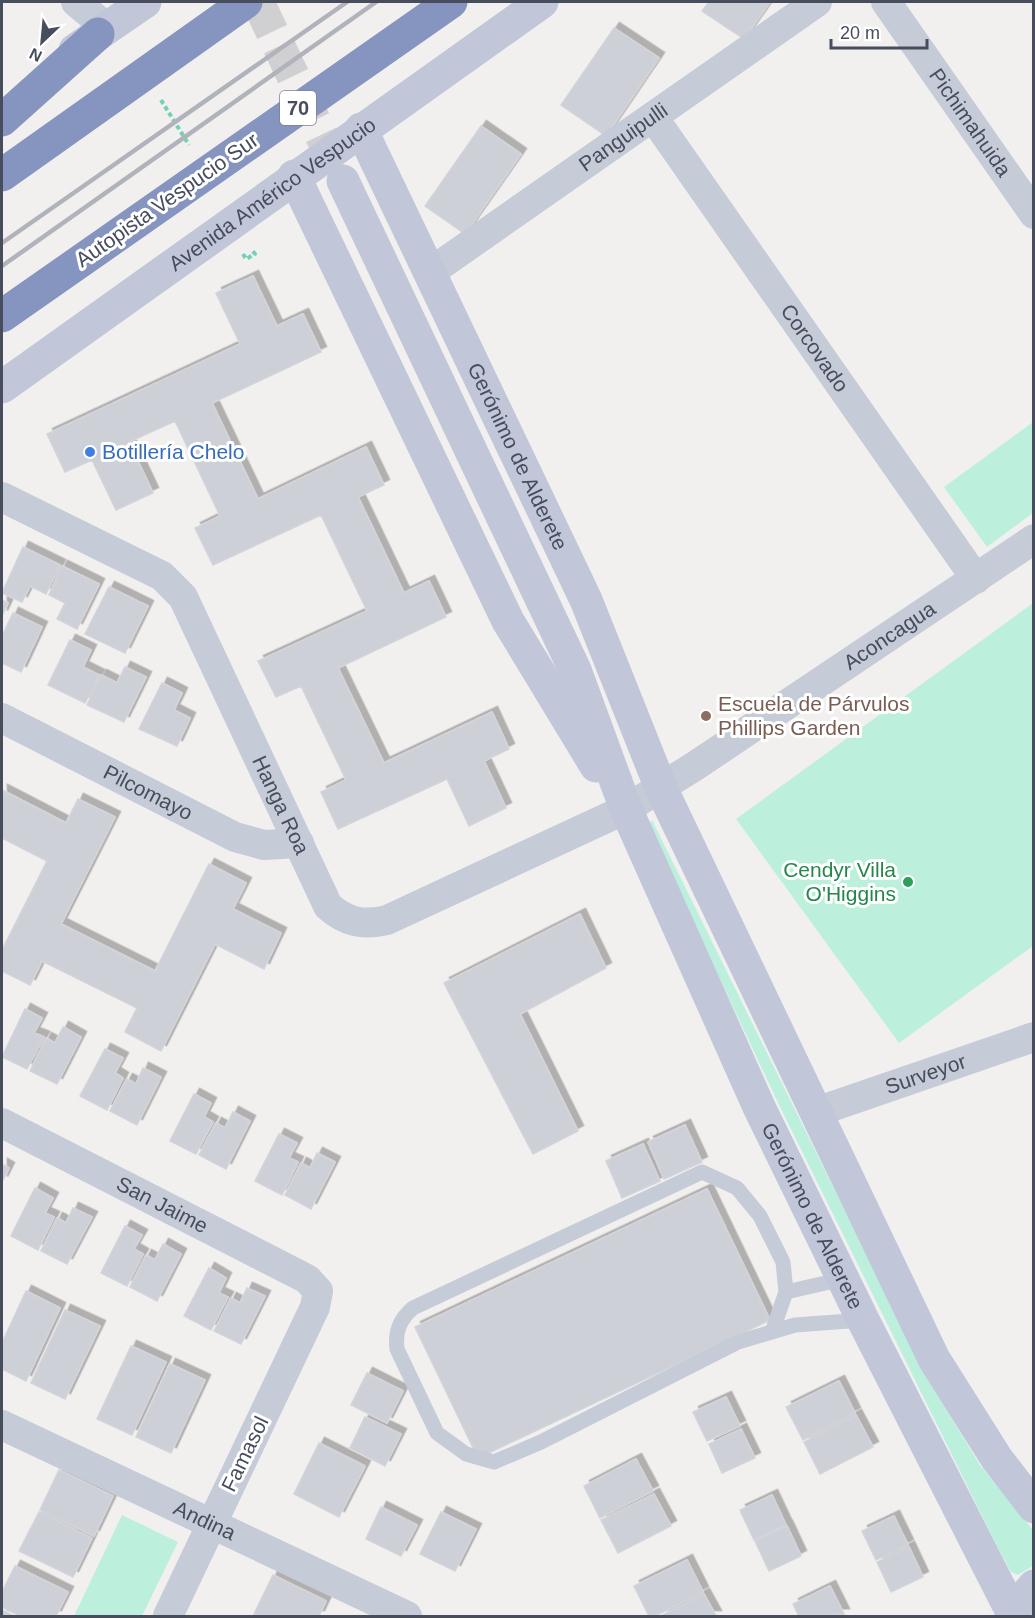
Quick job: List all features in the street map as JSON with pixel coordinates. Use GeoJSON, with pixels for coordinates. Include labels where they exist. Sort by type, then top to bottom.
{"type":"FeatureCollection","features":[{"type":"Feature","properties":{"kind":"highway"},"geometry":{"type":"LineString","coordinates":[[2,175],[246,2]]}},
{"type":"Feature","properties":{"kind":"highway","name":"Autopista Vespucio Sur"},"geometry":{"type":"LineString","coordinates":[[2,316],[451,2]]}},
{"type":"Feature","properties":{"kind":"highway"},"geometry":{"type":"LineString","coordinates":[[2,120],[121,16]]}},
{"type":"Feature","properties":{"kind":"main road","name":"Avenida Américo Vespucio"},"geometry":{"type":"LineString","coordinates":[[2,387],[294,176],[542,2]]}},
{"type":"Feature","properties":{"kind":"main road"},"geometry":{"type":"LineString","coordinates":[[2,100],[121,16]]}},
{"type":"Feature","properties":{"kind":"main road","name":"Gerónimo de Alderete"},"geometry":{"type":"LineString","coordinates":[[361,129],[586,600],[661,788],[934,1359],[991,1450],[1034,1507]]}},
{"type":"Feature","properties":{"kind":"main road","name":"Gerónimo de Alderete"},"geometry":{"type":"LineString","coordinates":[[294,176],[508,621],[549,693],[626,809]]}},
{"type":"Feature","properties":{"kind":"main road","name":"Gerónimo de Alderete"},"geometry":{"type":"LineString","coordinates":[[343,181],[574,670],[626,809],[759,1107],[863,1320],[1013,1614]]}},
{"type":"Feature","properties":{"kind":"main road","name":"Gerónimo de Alderete"},"geometry":{"type":"LineString","coordinates":[[574,670],[661,788]]}},
{"type":"Feature","properties":{"kind":"main road"},"geometry":{"type":"LineString","coordinates":[[1013,1614],[1034,1586]]}},
{"type":"Feature","properties":{"kind":"street"},"geometry":{"type":"LineString","coordinates":[[76,2],[121,16]]}},
{"type":"Feature","properties":{"kind":"street","name":"Panguipulli"},"geometry":{"type":"LineString","coordinates":[[429,273],[817,2]]}},
{"type":"Feature","properties":{"kind":"street","name":"Pichimahuida"},"geometry":{"type":"LineString","coordinates":[[886,2],[1034,214]]}},
{"type":"Feature","properties":{"kind":"street","name":"Corcovado"},"geometry":{"type":"LineString","coordinates":[[653,117],[976,579]]}},
{"type":"Feature","properties":{"kind":"street","name":"Hanga Roa"},"geometry":{"type":"LineString","coordinates":[[2,497],[162,576],[183,597],[328,906],[339,916],[352,922],[376,923],[626,809]]}},
{"type":"Feature","properties":{"kind":"street","name":"Aconcagua"},"geometry":{"type":"LineString","coordinates":[[626,809],[661,788],[1034,539]]}},
{"type":"Feature","properties":{"kind":"street","name":"Pilcomayo"},"geometry":{"type":"LineString","coordinates":[[2,718],[235,837],[264,845],[299,843]]}},
{"type":"Feature","properties":{"kind":"street","name":"Surveyor"},"geometry":{"type":"LineString","coordinates":[[816,1112],[1034,1037]]}},
{"type":"Feature","properties":{"kind":"street","name":"San Jaime"},"geometry":{"type":"LineString","coordinates":[[2,1123],[307,1279],[318,1291]]}},
{"type":"Feature","properties":{"kind":"street","name":"Famasol"},"geometry":{"type":"LineString","coordinates":[[168,1617],[315,1307],[318,1291]]}},
{"type":"Feature","properties":{"kind":"street","name":"Andina"},"geometry":{"type":"LineString","coordinates":[[2,1425],[407,1617]]}},
{"type":"Feature","properties":{"kind":"lane"},"geometry":{"type":"LineString","coordinates":[[772,1332],[786,1292],[783,1262],[760,1216],[737,1188],[702,1172],[413,1308],[401,1320],[396,1338],[397,1349],[437,1433],[466,1454],[494,1462],[541,1442],[738,1342],[772,1332],[795,1325],[863,1320]]}},
{"type":"Feature","properties":{"kind":"lane"},"geometry":{"type":"LineString","coordinates":[[786,1292],[843,1279]]}},
{"type":"Feature","properties":{"kind":"path"},"geometry":{"type":"LineString","coordinates":[[157,92],[194,153]]}},
{"type":"Feature","properties":{"kind":"path"},"geometry":{"type":"LineString","coordinates":[[243,254],[246,259],[255,254],[249,244]]}},
{"type":"Feature","properties":{"kind":"green space"},"geometry":{"type":"Polygon","coordinates":[[[1033,422],[1033,513],[987,547],[944,487],[1033,422]]]}},
{"type":"Feature","properties":{"kind":"green space","name":"Cendyr Villa O'Higgins"},"geometry":{"type":"Polygon","coordinates":[[[1033,603],[1033,946],[899,1043],[736,819],[1033,603]]]}},
{"type":"Feature","properties":{"kind":"green space"},"geometry":{"type":"Polygon","coordinates":[[[652,820],[929,1381],[980,1465],[1033,1530],[1033,1566],[1018,1575],[1011,1572],[996,1544],[780,1107],[648,826],[652,820]]]}},
{"type":"Feature","properties":{"kind":"green space"},"geometry":{"type":"Polygon","coordinates":[[[122,1515],[178,1542],[142,1616],[74,1616],[122,1515]]]}},
{"type":"Feature","properties":{"kind":"building"},"geometry":{"type":"Polygon","coordinates":[[[709,2],[770,2],[744,39],[702,11],[709,2]]]}},
{"type":"Feature","properties":{"kind":"building"},"geometry":{"type":"Polygon","coordinates":[[[614,28],[659,58],[606,136],[561,105],[614,28]]]}},
{"type":"Feature","properties":{"kind":"building"},"geometry":{"type":"Polygon","coordinates":[[[481,126],[521,154],[465,234],[425,206],[481,126]]]}},
{"type":"Feature","properties":{"kind":"building"},"geometry":{"type":"Polygon","coordinates":[[[253,276],[277,326],[303,314],[321,352],[212,403],[258,499],[366,447],[384,485],[358,497],[404,593],[429,581],[446,617],[338,668],[384,763],[492,712],[509,749],[484,761],[506,808],[469,826],[447,779],[338,829],[321,792],[346,780],[301,686],[276,697],[258,661],[367,611],[321,515],[213,565],[195,528],[220,516],[175,421],[129,442],[153,493],[116,510],[92,460],[65,472],[47,434],[240,344],[216,293],[253,276]]]}},
{"type":"Feature","properties":{"kind":"building"},"geometry":{"type":"Polygon","coordinates":[[[23,547],[60,565],[46,594],[30,586],[22,602],[2,593],[23,547]]]}},
{"type":"Feature","properties":{"kind":"building"},"geometry":{"type":"Polygon","coordinates":[[[62,566],[99,584],[77,629],[57,619],[65,603],[49,595],[62,566]]]}},
{"type":"Feature","properties":{"kind":"building"},"geometry":{"type":"Polygon","coordinates":[[[109,587],[148,606],[125,653],[85,634],[109,587]]]}},
{"type":"Feature","properties":{"kind":"building"},"geometry":{"type":"Polygon","coordinates":[[[2,600],[8,603],[2,616],[2,600]]]}},
{"type":"Feature","properties":{"kind":"building"},"geometry":{"type":"Polygon","coordinates":[[[13,613],[42,627],[21,672],[2,663],[2,636],[13,613]]]}},
{"type":"Feature","properties":{"kind":"building"},"geometry":{"type":"Polygon","coordinates":[[[70,640],[91,650],[83,667],[99,675],[85,703],[48,685],[70,640]]]}},
{"type":"Feature","properties":{"kind":"building"},"geometry":{"type":"Polygon","coordinates":[[[125,667],[146,677],[124,722],[87,705],[101,675],[117,683],[125,667]]]}},
{"type":"Feature","properties":{"kind":"building"},"geometry":{"type":"Polygon","coordinates":[[[162,683],[182,693],[174,710],[190,718],[177,746],[139,729],[162,683]]]}},
{"type":"Feature","properties":{"kind":"building"},"geometry":{"type":"Polygon","coordinates":[[[2,790],[66,823],[78,799],[115,817],[61,924],[155,971],[209,864],[246,883],[233,909],[281,933],[264,969],[215,944],[161,1051],[125,1032],[137,1008],[42,961],[30,985],[2,971],[2,950],[47,861],[2,838],[2,790]]]}},
{"type":"Feature","properties":{"kind":"building"},"geometry":{"type":"Polygon","coordinates":[[[580,914],[606,968],[520,1014],[578,1131],[533,1154],[444,983],[580,914]]]}},
{"type":"Feature","properties":{"kind":"building"},"geometry":{"type":"Polygon","coordinates":[[[25,1009],[42,1018],[34,1033],[44,1037],[27,1069],[2,1057],[25,1009]]]}},
{"type":"Feature","properties":{"kind":"building"},"geometry":{"type":"Polygon","coordinates":[[[63,1027],[81,1037],[57,1084],[30,1071],[46,1038],[55,1043],[63,1027]]]}},
{"type":"Feature","properties":{"kind":"building"},"geometry":{"type":"Polygon","coordinates":[[[105,1049],[123,1058],[115,1073],[123,1078],[107,1110],[80,1096],[105,1049]]]}},
{"type":"Feature","properties":{"kind":"building"},"geometry":{"type":"Polygon","coordinates":[[[143,1068],[161,1077],[137,1125],[110,1111],[127,1079],[136,1084],[143,1068]]]}},
{"type":"Feature","properties":{"kind":"building"},"geometry":{"type":"Polygon","coordinates":[[[194,1094],[211,1103],[204,1117],[213,1122],[196,1154],[170,1141],[194,1094]]]}},
{"type":"Feature","properties":{"kind":"building"},"geometry":{"type":"Polygon","coordinates":[[[233,1112],[250,1121],[226,1169],[199,1155],[216,1123],[225,1128],[233,1112]]]}},
{"type":"Feature","properties":{"kind":"building"},"geometry":{"type":"Polygon","coordinates":[[[685,1125],[702,1162],[664,1179],[648,1142],[685,1125]]]}},
{"type":"Feature","properties":{"kind":"building"},"geometry":{"type":"Polygon","coordinates":[[[279,1134],[297,1143],[289,1158],[298,1162],[282,1195],[255,1181],[279,1134]]]}},
{"type":"Feature","properties":{"kind":"building"},"geometry":{"type":"Polygon","coordinates":[[[643,1144],[660,1181],[622,1198],[606,1161],[643,1144]]]}},
{"type":"Feature","properties":{"kind":"building"},"geometry":{"type":"Polygon","coordinates":[[[317,1153],[335,1162],[311,1209],[285,1195],[301,1163],[310,1168],[317,1153]]]}},
{"type":"Feature","properties":{"kind":"building"},"geometry":{"type":"Polygon","coordinates":[[[2,1164],[9,1168],[2,1182],[2,1164]]]}},
{"type":"Feature","properties":{"kind":"building"},"geometry":{"type":"Polygon","coordinates":[[[35,1188],[53,1198],[45,1213],[54,1217],[38,1250],[11,1236],[35,1188]]]}},
{"type":"Feature","properties":{"kind":"building"},"geometry":{"type":"Polygon","coordinates":[[[707,1189],[770,1320],[478,1458],[415,1327],[707,1189]]]}},
{"type":"Feature","properties":{"kind":"building"},"geometry":{"type":"Polygon","coordinates":[[[73,1208],[92,1217],[67,1264],[41,1251],[57,1218],[66,1223],[73,1208]]]}},
{"type":"Feature","properties":{"kind":"building"},"geometry":{"type":"Polygon","coordinates":[[[125,1226],[142,1235],[134,1249],[143,1254],[127,1286],[101,1273],[125,1226]]]}},
{"type":"Feature","properties":{"kind":"building"},"geometry":{"type":"Polygon","coordinates":[[[163,1244],[181,1254],[157,1301],[130,1287],[146,1255],[155,1260],[163,1244]]]}},
{"type":"Feature","properties":{"kind":"building"},"geometry":{"type":"Polygon","coordinates":[[[209,1268],[226,1278],[219,1293],[228,1297],[211,1330],[184,1316],[209,1268]]]}},
{"type":"Feature","properties":{"kind":"building"},"geometry":{"type":"Polygon","coordinates":[[[247,1288],[265,1296],[241,1344],[214,1331],[231,1298],[240,1303],[247,1288]]]}},
{"type":"Feature","properties":{"kind":"building"},"geometry":{"type":"Polygon","coordinates":[[[26,1291],[60,1308],[26,1381],[2,1369],[2,1343],[26,1291]]]}},
{"type":"Feature","properties":{"kind":"building"},"geometry":{"type":"Polygon","coordinates":[[[65,1310],[100,1326],[65,1399],[31,1383],[65,1310]]]}},
{"type":"Feature","properties":{"kind":"building"},"geometry":{"type":"Polygon","coordinates":[[[131,1346],[166,1362],[132,1435],[97,1419],[131,1346]]]}},
{"type":"Feature","properties":{"kind":"building"},"geometry":{"type":"Polygon","coordinates":[[[170,1364],[205,1380],[171,1453],[136,1437],[170,1364]]]}},
{"type":"Feature","properties":{"kind":"building"},"geometry":{"type":"Polygon","coordinates":[[[367,1373],[403,1391],[387,1423],[351,1405],[367,1373]]]}},
{"type":"Feature","properties":{"kind":"building"},"geometry":{"type":"Polygon","coordinates":[[[839,1381],[855,1413],[803,1440],[786,1407],[839,1381]]]}},
{"type":"Feature","properties":{"kind":"building"},"geometry":{"type":"Polygon","coordinates":[[[726,1397],[740,1426],[707,1441],[693,1412],[726,1397]]]}},
{"type":"Feature","properties":{"kind":"building"},"geometry":{"type":"Polygon","coordinates":[[[856,1415],[873,1447],[820,1474],[804,1442],[856,1415]]]}},
{"type":"Feature","properties":{"kind":"building"},"geometry":{"type":"Polygon","coordinates":[[[365,1417],[401,1434],[385,1466],[350,1448],[365,1417]]]}},
{"type":"Feature","properties":{"kind":"building"},"geometry":{"type":"Polygon","coordinates":[[[741,1429],[755,1458],[722,1473],[709,1444],[741,1429]]]}},
{"type":"Feature","properties":{"kind":"building"},"geometry":{"type":"Polygon","coordinates":[[[319,1443],[365,1466],[339,1517],[294,1494],[319,1443]]]}},
{"type":"Feature","properties":{"kind":"building"},"geometry":{"type":"Polygon","coordinates":[[[636,1459],[653,1491],[600,1518],[584,1486],[636,1459]]]}},
{"type":"Feature","properties":{"kind":"building"},"geometry":{"type":"Polygon","coordinates":[[[59,1470],[113,1496],[94,1536],[40,1510],[59,1470]]]}},
{"type":"Feature","properties":{"kind":"building"},"geometry":{"type":"Polygon","coordinates":[[[654,1494],[671,1526],[618,1553],[601,1520],[654,1494]]]}},
{"type":"Feature","properties":{"kind":"building"},"geometry":{"type":"Polygon","coordinates":[[[772,1495],[786,1525],[754,1540],[740,1510],[772,1495]]]}},
{"type":"Feature","properties":{"kind":"building"},"geometry":{"type":"Polygon","coordinates":[[[381,1507],[417,1525],[401,1556],[366,1539],[381,1507]]]}},
{"type":"Feature","properties":{"kind":"building"},"geometry":{"type":"Polygon","coordinates":[[[39,1512],[92,1538],[73,1577],[19,1551],[39,1512]]]}},
{"type":"Feature","properties":{"kind":"building"},"geometry":{"type":"Polygon","coordinates":[[[441,1512],[476,1529],[455,1571],[420,1554],[441,1512]]]}},
{"type":"Feature","properties":{"kind":"building"},"geometry":{"type":"Polygon","coordinates":[[[894,1516],[908,1545],[876,1560],[862,1531],[894,1516]]]}},
{"type":"Feature","properties":{"kind":"building"},"geometry":{"type":"Polygon","coordinates":[[[787,1526],[801,1556],[769,1571],[755,1541],[787,1526]]]}},
{"type":"Feature","properties":{"kind":"building"},"geometry":{"type":"Polygon","coordinates":[[[909,1547],[923,1577],[891,1592],[877,1562],[909,1547]]]}},
{"type":"Feature","properties":{"kind":"building"},"geometry":{"type":"Polygon","coordinates":[[[687,1560],[703,1592],[655,1616],[649,1616],[634,1586],[687,1560]]]}},
{"type":"Feature","properties":{"kind":"building"},"geometry":{"type":"Polygon","coordinates":[[[15,1566],[68,1592],[56,1616],[20,1616],[2,1607],[2,1592],[15,1566]]]}},
{"type":"Feature","properties":{"kind":"building"},"geometry":{"type":"Polygon","coordinates":[[[273,1575],[326,1601],[319,1616],[259,1616],[254,1614],[273,1575]]]}},
{"type":"Feature","properties":{"kind":"building"},"geometry":{"type":"Polygon","coordinates":[[[830,1586],[844,1614],[799,1616],[793,1604],[830,1586]]]}},
{"type":"Feature","properties":{"kind":"building"},"geometry":{"type":"Polygon","coordinates":[[[704,1594],[716,1616],[661,1616],[704,1594]]]}},
{"type":"Feature","properties":{"kind":"building"},"geometry":{"type":"Polygon","coordinates":[[[2,1610],[14,1616],[2,1616],[2,1610]]]}},
{"type":"Feature","properties":{"kind":"tunnel"},"geometry":{"type":"LineString","coordinates":[[258,2],[342,179]]}},
{"type":"Feature","properties":{"kind":"railway"},"geometry":{"type":"LineString","coordinates":[[2,243],[347,2]]}},
{"type":"Feature","properties":{"kind":"railway"},"geometry":{"type":"LineString","coordinates":[[2,266],[376,2]]}},
{"type":"Feature","properties":{"kind":"place","name":"Botillería Chelo"},"geometry":{"type":"Point","coordinates":[90,452]}},
{"type":"Feature","properties":{"kind":"place","name":"Escuela de Párvulos Phillips Garden"},"geometry":{"type":"Point","coordinates":[706,716]}},
{"type":"Feature","properties":{"kind":"place","name":"Cendyr Villa O'Higgins"},"geometry":{"type":"Point","coordinates":[908,882]}}]}
